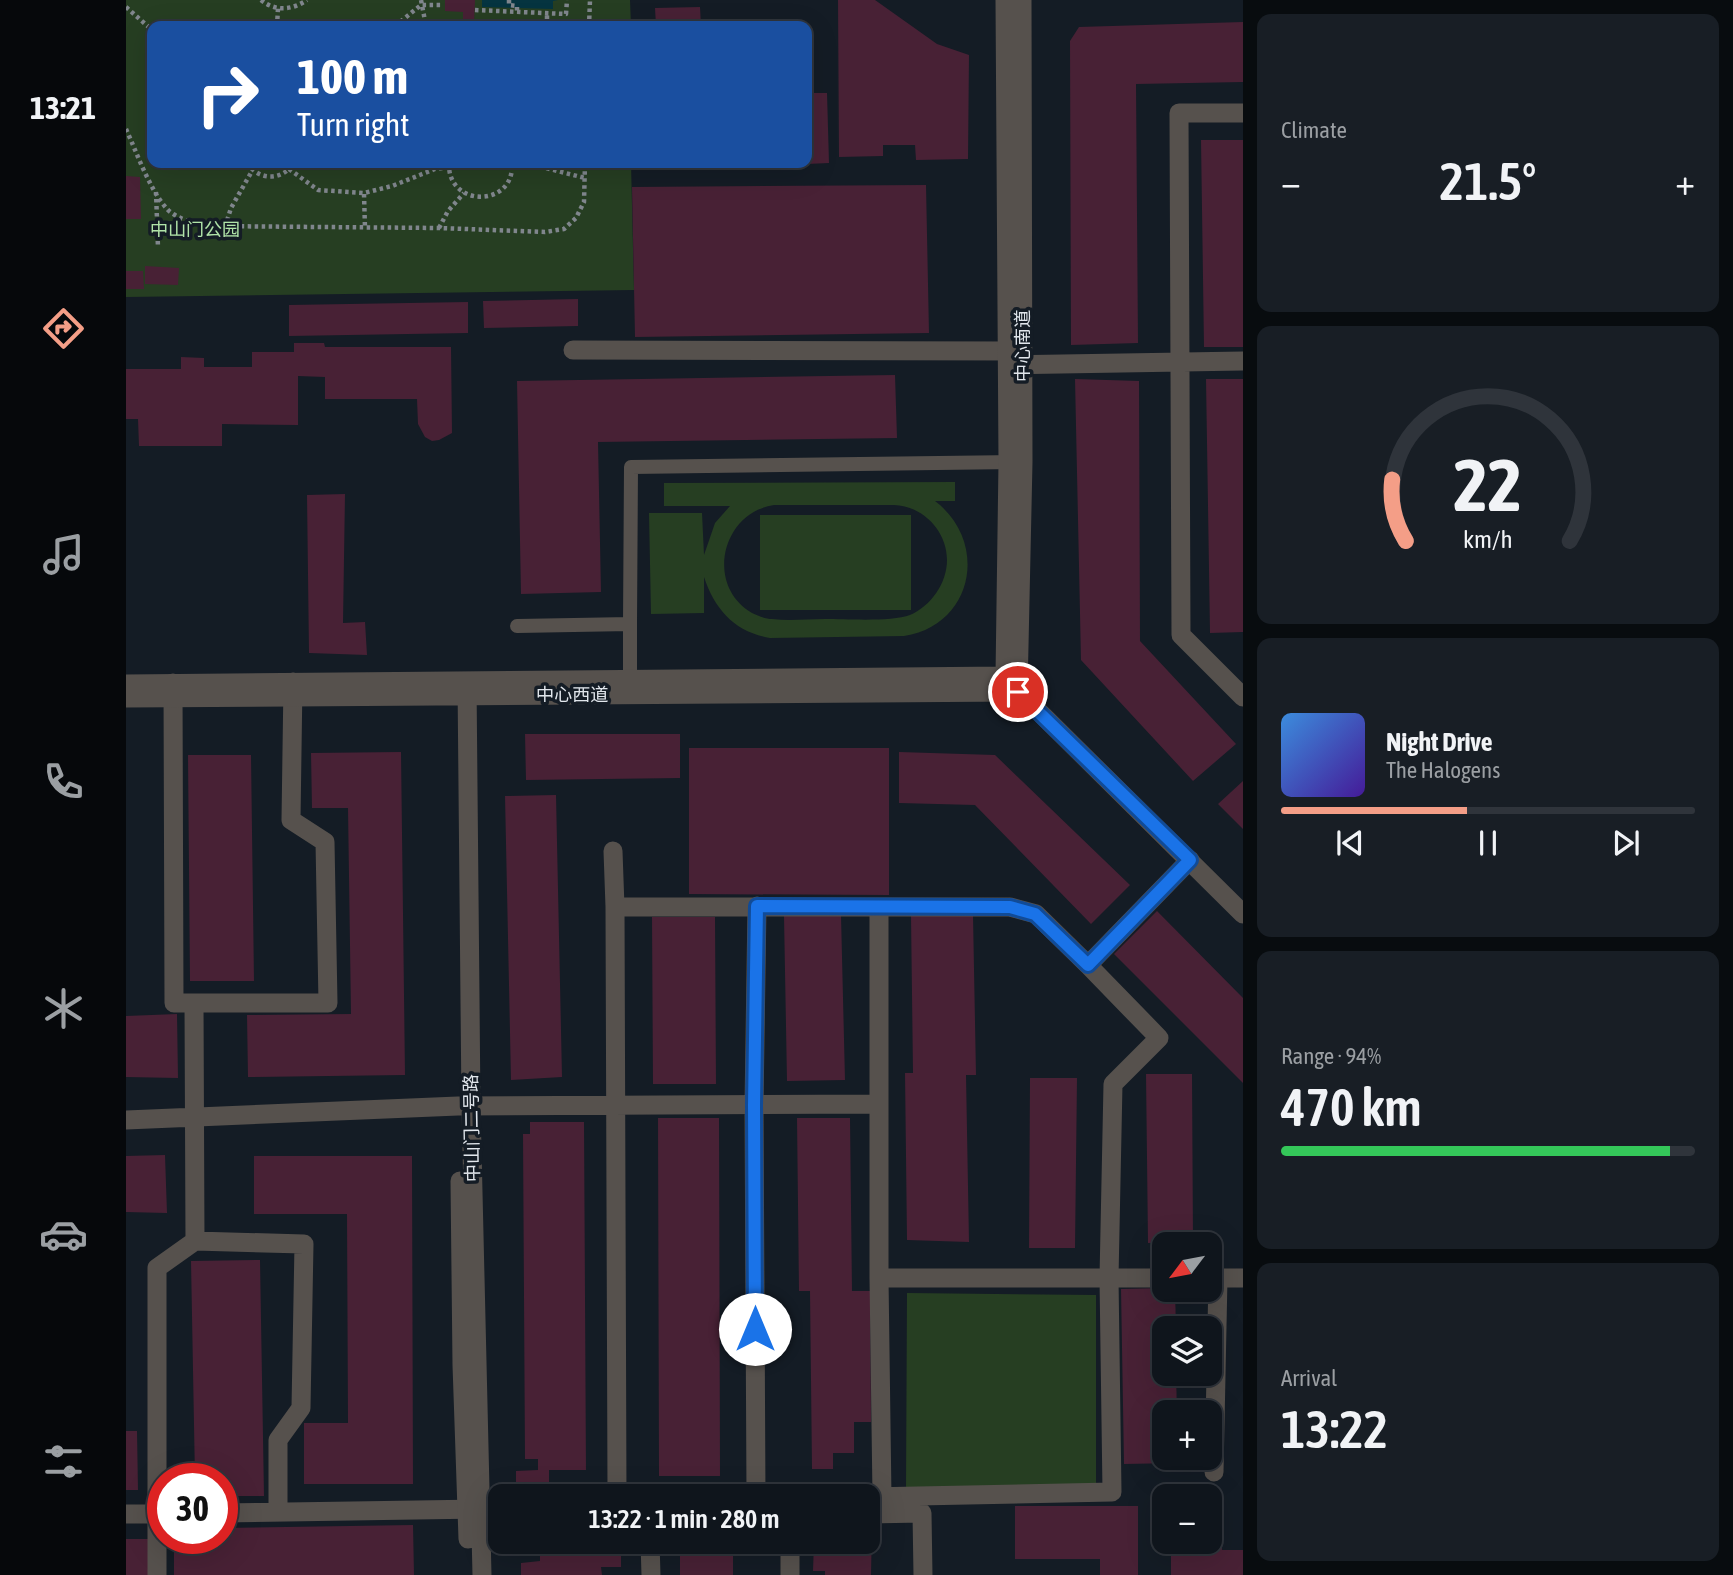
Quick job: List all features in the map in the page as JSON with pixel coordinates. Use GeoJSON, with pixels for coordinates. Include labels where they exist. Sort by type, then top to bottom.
{"type":"FeatureCollection","features":[{"type":"Feature","properties":{"kind":"street","name":"中心南道"},"geometry":{"type":"LineString","coordinates":[[1005,0],[1015,358],[1018,692]]}},
{"type":"Feature","properties":{"kind":"street","name":"中心南道"},"geometry":{"type":"LineString","coordinates":[[1015,358],[1022,0]]}},
{"type":"Feature","properties":{"kind":"street"},"geometry":{"type":"LineString","coordinates":[[1243,113],[1179,113],[1181,635],[1243,697]]}},
{"type":"Feature","properties":{"kind":"street"},"geometry":{"type":"LineString","coordinates":[[573,350],[1243,361]]}},
{"type":"Feature","properties":{"kind":"street","name":"中心南道"},"geometry":{"type":"LineString","coordinates":[[1005,676],[1016,462]]}},
{"type":"Feature","properties":{"kind":"street"},"geometry":{"type":"LineString","coordinates":[[1005,676],[1018,692],[1243,914]]}},
{"type":"Feature","properties":{"kind":"street","name":"中心西道"},"geometry":{"type":"LineString","coordinates":[[629,687],[1005,676]]}},
{"type":"Feature","properties":{"kind":"street","name":"中心西道"},"geometry":{"type":"LineString","coordinates":[[126,684],[174,690],[629,687],[1018,692]]}},
{"type":"Feature","properties":{"kind":"street","name":"中山门二号路"},"geometry":{"type":"LineString","coordinates":[[461,687],[465,1106],[474,1509],[470,1575]]}},
{"type":"Feature","properties":{"kind":"street"},"geometry":{"type":"LineString","coordinates":[[174,690],[174,1003],[328,1003],[325,842],[291,820],[293,690]]}},
{"type":"Feature","properties":{"kind":"street","name":"中心西道"},"geometry":{"type":"LineString","coordinates":[[126,698],[174,690]]}},
{"type":"Feature","properties":{"kind":"street"},"geometry":{"type":"LineString","coordinates":[[612,851],[615,907],[617,1484]]}},
{"type":"Feature","properties":{"kind":"street"},"geometry":{"type":"LineString","coordinates":[[1088,965],[1190,860]]}},
{"type":"Feature","properties":{"kind":"street"},"geometry":{"type":"LineString","coordinates":[[756,1484],[754,1105],[757,906]]}},
{"type":"Feature","properties":{"kind":"street"},"geometry":{"type":"LineString","coordinates":[[615,907],[1024,909],[1046,923],[1159,1038],[1113,1084],[1109,1278],[1112,1492],[880,1497]]}},
{"type":"Feature","properties":{"kind":"street"},"geometry":{"type":"LineString","coordinates":[[875,1484],[879,1278],[879,907]]}},
{"type":"Feature","properties":{"kind":"street"},"geometry":{"type":"LineString","coordinates":[[194,1003],[195,1241]]}},
{"type":"Feature","properties":{"kind":"street"},"geometry":{"type":"LineString","coordinates":[[126,1120],[465,1106],[878,1104]]}},
{"type":"Feature","properties":{"kind":"street"},"geometry":{"type":"LineString","coordinates":[[159,1463],[157,1268],[195,1241],[304,1244],[302,1408],[278,1440],[278,1512]]}},
{"type":"Feature","properties":{"kind":"street"},"geometry":{"type":"LineString","coordinates":[[879,1278],[1152,1278]]}},
{"type":"Feature","properties":{"kind":"street"},"geometry":{"type":"LineString","coordinates":[[1222,1278],[1243,1278]]}},
{"type":"Feature","properties":{"kind":"street"},"geometry":{"type":"LineString","coordinates":[[1214,1302],[1214,1472]]}},
{"type":"Feature","properties":{"kind":"street"},"geometry":{"type":"LineString","coordinates":[[238,1513],[474,1509]]}},
{"type":"Feature","properties":{"kind":"street","name":"中山门二号路"},"geometry":{"type":"LineString","coordinates":[[474,1509],[482,1575]]}},
{"type":"Feature","properties":{"kind":"street"},"geometry":{"type":"LineString","coordinates":[[880,1514],[922,1513],[923,1575]]}},
{"type":"Feature","properties":{"kind":"street"},"geometry":{"type":"LineString","coordinates":[[126,1514],[147,1515]]}},
{"type":"Feature","properties":{"kind":"street"},"geometry":{"type":"LineString","coordinates":[[157,1575],[158,1554]]}},
{"type":"Feature","properties":{"kind":"street"},"geometry":{"type":"LineString","coordinates":[[650,1554],[651,1575]]}},
{"type":"Feature","properties":{"kind":"street"},"geometry":{"type":"LineString","coordinates":[[790,1554],[790,1575]]}},
{"type":"Feature","properties":{"kind":"lane"},"geometry":{"type":"LineString","coordinates":[[629,687],[631,467],[1016,462]]}},
{"type":"Feature","properties":{"kind":"lane"},"geometry":{"type":"LineString","coordinates":[[517,626],[631,624]]}},
{"type":"Feature","properties":{"kind":"path"},"geometry":{"type":"LineString","coordinates":[[261,0],[278,8],[288,9],[307,0]]}},
{"type":"Feature","properties":{"kind":"path"},"geometry":{"type":"LineString","coordinates":[[509,0],[509,5],[517,6],[517,10]]}},
{"type":"Feature","properties":{"kind":"path"},"geometry":{"type":"LineString","coordinates":[[475,10],[566,14],[567,0]]}},
{"type":"Feature","properties":{"kind":"path"},"geometry":{"type":"LineString","coordinates":[[589,21],[590,0]]}},
{"type":"Feature","properties":{"kind":"path"},"geometry":{"type":"LineString","coordinates":[[421,2],[443,5]]}},
{"type":"Feature","properties":{"kind":"path"},"geometry":{"type":"LineString","coordinates":[[400,21],[421,2]]}},
{"type":"Feature","properties":{"kind":"path"},"geometry":{"type":"LineString","coordinates":[[421,2],[425,21]]}},
{"type":"Feature","properties":{"kind":"path"},"geometry":{"type":"LineString","coordinates":[[126,6],[147,25]]}},
{"type":"Feature","properties":{"kind":"path"},"geometry":{"type":"LineString","coordinates":[[277,21],[278,8]]}},
{"type":"Feature","properties":{"kind":"path"},"geometry":{"type":"LineString","coordinates":[[547,13],[547,21]]}},
{"type":"Feature","properties":{"kind":"path"},"geometry":{"type":"LineString","coordinates":[[126,129],[156,191],[169,210],[184,220],[204,226],[439,228],[545,232],[564,229],[576,218],[584,202],[585,168]]}},
{"type":"Feature","properties":{"kind":"path"},"geometry":{"type":"LineString","coordinates":[[225,227],[231,208],[252,170],[269,177],[278,176],[289,169],[318,190],[364,193],[392,187],[438,168]]}},
{"type":"Feature","properties":{"kind":"path"},"geometry":{"type":"LineString","coordinates":[[450,168],[451,177],[464,193],[474,197],[495,195],[510,180],[511,168]]}},
{"type":"Feature","properties":{"kind":"path"},"geometry":{"type":"LineString","coordinates":[[546,168],[585,178]]}},
{"type":"Feature","properties":{"kind":"path"},"geometry":{"type":"LineString","coordinates":[[156,191],[158,248]]}},
{"type":"Feature","properties":{"kind":"path"},"geometry":{"type":"LineString","coordinates":[[364,193],[365,228]]}},
{"type":"Feature","properties":{"kind":"path"},"geometry":{"type":"LineString","coordinates":[[439,228],[448,211],[464,193]]}},
{"type":"Feature","properties":{"kind":"green space","name":"中山门公园"},"geometry":{"type":"Polygon","coordinates":[[[126,0],[630,0],[631,21],[147,21],[147,168],[631,168],[634,290],[126,297],[126,0]]]}},
{"type":"Feature","properties":{"kind":"green space"},"geometry":{"type":"Polygon","coordinates":[[[955,482],[955,501],[935,501],[952,518],[963,538],[967,559],[966,580],[959,599],[946,616],[928,629],[904,636],[770,638],[758,635],[746,631],[728,618],[714,600],[704,577],[704,613],[651,614],[649,513],[702,513],[704,555],[715,523],[730,506],[664,506],[664,483],[955,482]],[[774,505],[756,511],[742,521],[731,536],[724,569],[728,586],[737,601],[752,613],[767,618],[881,619],[910,615],[925,606],[941,585],[946,569],[946,549],[938,530],[924,515],[905,506],[774,505]]]}},
{"type":"Feature","properties":{"kind":"green space"},"geometry":{"type":"Polygon","coordinates":[[[760,515],[911,515],[911,610],[760,610],[760,515]]]}},
{"type":"Feature","properties":{"kind":"green space"},"geometry":{"type":"Polygon","coordinates":[[[907,1293],[1096,1295],[1096,1489],[906,1487],[907,1293]]]}},
{"type":"Feature","properties":{"kind":"water"},"geometry":{"type":"Polygon","coordinates":[[[482,0],[558,0],[553,1],[553,9],[482,7],[482,0]]]}},
{"type":"Feature","properties":{"kind":"building"},"geometry":{"type":"Polygon","coordinates":[[[445,0],[475,0],[474,21],[463,21],[463,12],[445,11],[445,0]]]}},
{"type":"Feature","properties":{"kind":"building"},"geometry":{"type":"Polygon","coordinates":[[[838,0],[875,0],[937,44],[969,55],[968,159],[916,160],[915,145],[883,145],[883,156],[839,157],[838,0]]]}},
{"type":"Feature","properties":{"kind":"building"},"geometry":{"type":"Polygon","coordinates":[[[700,7],[701,21],[656,21],[655,8],[700,7]]]}},
{"type":"Feature","properties":{"kind":"building"},"geometry":{"type":"Polygon","coordinates":[[[1243,22],[1243,82],[1136,84],[1138,343],[1071,345],[1070,41],[1079,27],[1243,22]]]}},
{"type":"Feature","properties":{"kind":"building"},"geometry":{"type":"Polygon","coordinates":[[[812,93],[827,93],[829,163],[812,164],[812,93]]]}},
{"type":"Feature","properties":{"kind":"building"},"geometry":{"type":"Polygon","coordinates":[[[1201,140],[1243,140],[1243,347],[1204,347],[1201,140]]]}},
{"type":"Feature","properties":{"kind":"building"},"geometry":{"type":"Polygon","coordinates":[[[126,176],[140,177],[141,219],[126,219],[126,176]]]}},
{"type":"Feature","properties":{"kind":"building"},"geometry":{"type":"Polygon","coordinates":[[[926,185],[929,333],[635,337],[632,187],[926,185]]]}},
{"type":"Feature","properties":{"kind":"building"},"geometry":{"type":"Polygon","coordinates":[[[145,266],[179,268],[178,285],[145,284],[145,266]]]}},
{"type":"Feature","properties":{"kind":"building"},"geometry":{"type":"Polygon","coordinates":[[[126,271],[143,271],[144,289],[126,289],[126,271]]]}},
{"type":"Feature","properties":{"kind":"building"},"geometry":{"type":"Polygon","coordinates":[[[578,299],[578,326],[484,328],[483,301],[578,299]]]}},
{"type":"Feature","properties":{"kind":"building"},"geometry":{"type":"Polygon","coordinates":[[[468,302],[468,333],[289,336],[289,305],[468,302]]]}},
{"type":"Feature","properties":{"kind":"building"},"geometry":{"type":"Polygon","coordinates":[[[294,343],[324,343],[325,347],[451,347],[452,433],[439,440],[432,441],[425,437],[418,424],[417,399],[325,399],[325,377],[298,376],[298,425],[222,424],[222,446],[139,446],[138,419],[126,419],[126,369],[181,369],[181,357],[204,358],[204,367],[252,367],[252,352],[294,352],[294,343]]]}},
{"type":"Feature","properties":{"kind":"building"},"geometry":{"type":"Polygon","coordinates":[[[895,375],[897,438],[598,442],[601,592],[521,594],[517,381],[895,375]]]}},
{"type":"Feature","properties":{"kind":"building"},"geometry":{"type":"Polygon","coordinates":[[[1075,379],[1139,381],[1140,641],[1236,744],[1193,781],[1081,660],[1075,379]]]}},
{"type":"Feature","properties":{"kind":"building"},"geometry":{"type":"Polygon","coordinates":[[[1206,379],[1243,379],[1243,632],[1210,633],[1206,379]]]}},
{"type":"Feature","properties":{"kind":"building"},"geometry":{"type":"Polygon","coordinates":[[[345,494],[343,623],[365,622],[367,655],[309,653],[307,495],[345,494]]]}},
{"type":"Feature","properties":{"kind":"building"},"geometry":{"type":"Polygon","coordinates":[[[525,734],[680,734],[680,778],[526,780],[525,734]]]}},
{"type":"Feature","properties":{"kind":"building"},"geometry":{"type":"Polygon","coordinates":[[[689,748],[889,748],[889,895],[689,894],[689,748]]]}},
{"type":"Feature","properties":{"kind":"building"},"geometry":{"type":"Polygon","coordinates":[[[401,752],[405,1075],[248,1077],[247,1015],[351,1014],[348,808],[312,808],[311,753],[401,752]]]}},
{"type":"Feature","properties":{"kind":"building"},"geometry":{"type":"Polygon","coordinates":[[[899,752],[995,755],[1130,885],[1091,924],[975,805],[899,803],[899,752]]]}},
{"type":"Feature","properties":{"kind":"building"},"geometry":{"type":"Polygon","coordinates":[[[188,755],[251,755],[254,981],[190,981],[188,755]]]}},
{"type":"Feature","properties":{"kind":"building"},"geometry":{"type":"Polygon","coordinates":[[[1243,781],[1243,829],[1218,804],[1243,781]]]}},
{"type":"Feature","properties":{"kind":"building"},"geometry":{"type":"Polygon","coordinates":[[[556,795],[562,1077],[511,1080],[505,796],[556,795]]]}},
{"type":"Feature","properties":{"kind":"building"},"geometry":{"type":"Polygon","coordinates":[[[1157,911],[1243,998],[1243,1083],[1114,954],[1157,911]]]}},
{"type":"Feature","properties":{"kind":"building"},"geometry":{"type":"Polygon","coordinates":[[[841,915],[845,1080],[787,1081],[784,916],[841,915]]]}},
{"type":"Feature","properties":{"kind":"building"},"geometry":{"type":"Polygon","coordinates":[[[973,915],[976,1075],[966,1075],[969,1242],[907,1240],[905,1073],[913,1073],[911,916],[973,915]]]}},
{"type":"Feature","properties":{"kind":"building"},"geometry":{"type":"Polygon","coordinates":[[[652,917],[715,917],[716,1084],[653,1084],[652,917]]]}},
{"type":"Feature","properties":{"kind":"building"},"geometry":{"type":"Polygon","coordinates":[[[177,1014],[178,1078],[126,1077],[126,1016],[177,1014]]]}},
{"type":"Feature","properties":{"kind":"building"},"geometry":{"type":"Polygon","coordinates":[[[1146,1074],[1192,1074],[1193,1232],[1152,1232],[1152,1243],[1148,1243],[1146,1074]]]}},
{"type":"Feature","properties":{"kind":"building"},"geometry":{"type":"Polygon","coordinates":[[[1030,1078],[1077,1078],[1075,1248],[1029,1248],[1030,1078]]]}},
{"type":"Feature","properties":{"kind":"building"},"geometry":{"type":"Polygon","coordinates":[[[658,1118],[719,1118],[720,1476],[659,1476],[658,1118]]]}},
{"type":"Feature","properties":{"kind":"building"},"geometry":{"type":"Polygon","coordinates":[[[797,1118],[850,1118],[852,1291],[870,1291],[871,1422],[854,1422],[854,1453],[833,1453],[833,1469],[812,1469],[810,1291],[799,1291],[797,1118]]]}},
{"type":"Feature","properties":{"kind":"building"},"geometry":{"type":"Polygon","coordinates":[[[530,1122],[584,1122],[586,1470],[549,1470],[549,1484],[516,1484],[516,1471],[538,1470],[538,1459],[525,1459],[523,1134],[530,1134],[530,1122]]]}},
{"type":"Feature","properties":{"kind":"building"},"geometry":{"type":"Polygon","coordinates":[[[165,1155],[167,1213],[126,1212],[126,1156],[165,1155]]]}},
{"type":"Feature","properties":{"kind":"building"},"geometry":{"type":"Polygon","coordinates":[[[254,1156],[412,1156],[413,1484],[304,1484],[304,1423],[348,1423],[347,1214],[254,1214],[254,1156]]]}},
{"type":"Feature","properties":{"kind":"building"},"geometry":{"type":"Polygon","coordinates":[[[260,1260],[264,1496],[238,1496],[238,1463],[195,1463],[191,1261],[260,1260]]]}},
{"type":"Feature","properties":{"kind":"building"},"geometry":{"type":"Polygon","coordinates":[[[1152,1288],[1152,1302],[1175,1302],[1176,1316],[1152,1316],[1152,1386],[1176,1386],[1177,1400],[1152,1400],[1152,1463],[1124,1464],[1121,1289],[1152,1288]]]}},
{"type":"Feature","properties":{"kind":"building"},"geometry":{"type":"Polygon","coordinates":[[[126,1431],[137,1431],[138,1490],[126,1490],[126,1431]]]}},
{"type":"Feature","properties":{"kind":"building"},"geometry":{"type":"Polygon","coordinates":[[[1015,1506],[1138,1506],[1138,1575],[1100,1575],[1100,1559],[1015,1559],[1015,1506]]]}},
{"type":"Feature","properties":{"kind":"building"},"geometry":{"type":"Polygon","coordinates":[[[413,1525],[414,1575],[174,1575],[174,1554],[238,1554],[238,1528],[413,1525]]]}},
{"type":"Feature","properties":{"kind":"building"},"geometry":{"type":"Polygon","coordinates":[[[126,1539],[147,1539],[149,1575],[126,1575],[126,1539]]]}},
{"type":"Feature","properties":{"kind":"building"},"geometry":{"type":"Polygon","coordinates":[[[1222,1550],[1243,1550],[1243,1575],[1171,1575],[1171,1554],[1222,1554],[1222,1550]]]}},
{"type":"Feature","properties":{"kind":"building"},"geometry":{"type":"Polygon","coordinates":[[[540,1554],[621,1554],[621,1567],[601,1567],[602,1575],[521,1575],[521,1563],[540,1561],[540,1554]]]}},
{"type":"Feature","properties":{"kind":"building"},"geometry":{"type":"Polygon","coordinates":[[[680,1554],[733,1554],[733,1575],[680,1575],[680,1554]]]}},
{"type":"Feature","properties":{"kind":"building"},"geometry":{"type":"Polygon","coordinates":[[[814,1554],[871,1554],[871,1575],[825,1575],[825,1571],[813,1571],[814,1554]]]}},
{"type":"Feature","properties":{"kind":"route"},"geometry":{"type":"LineString","coordinates":[[755,1329],[757,906],[1024,909],[1046,923],[1088,965],[1190,860],[1018,692]]}}]}
